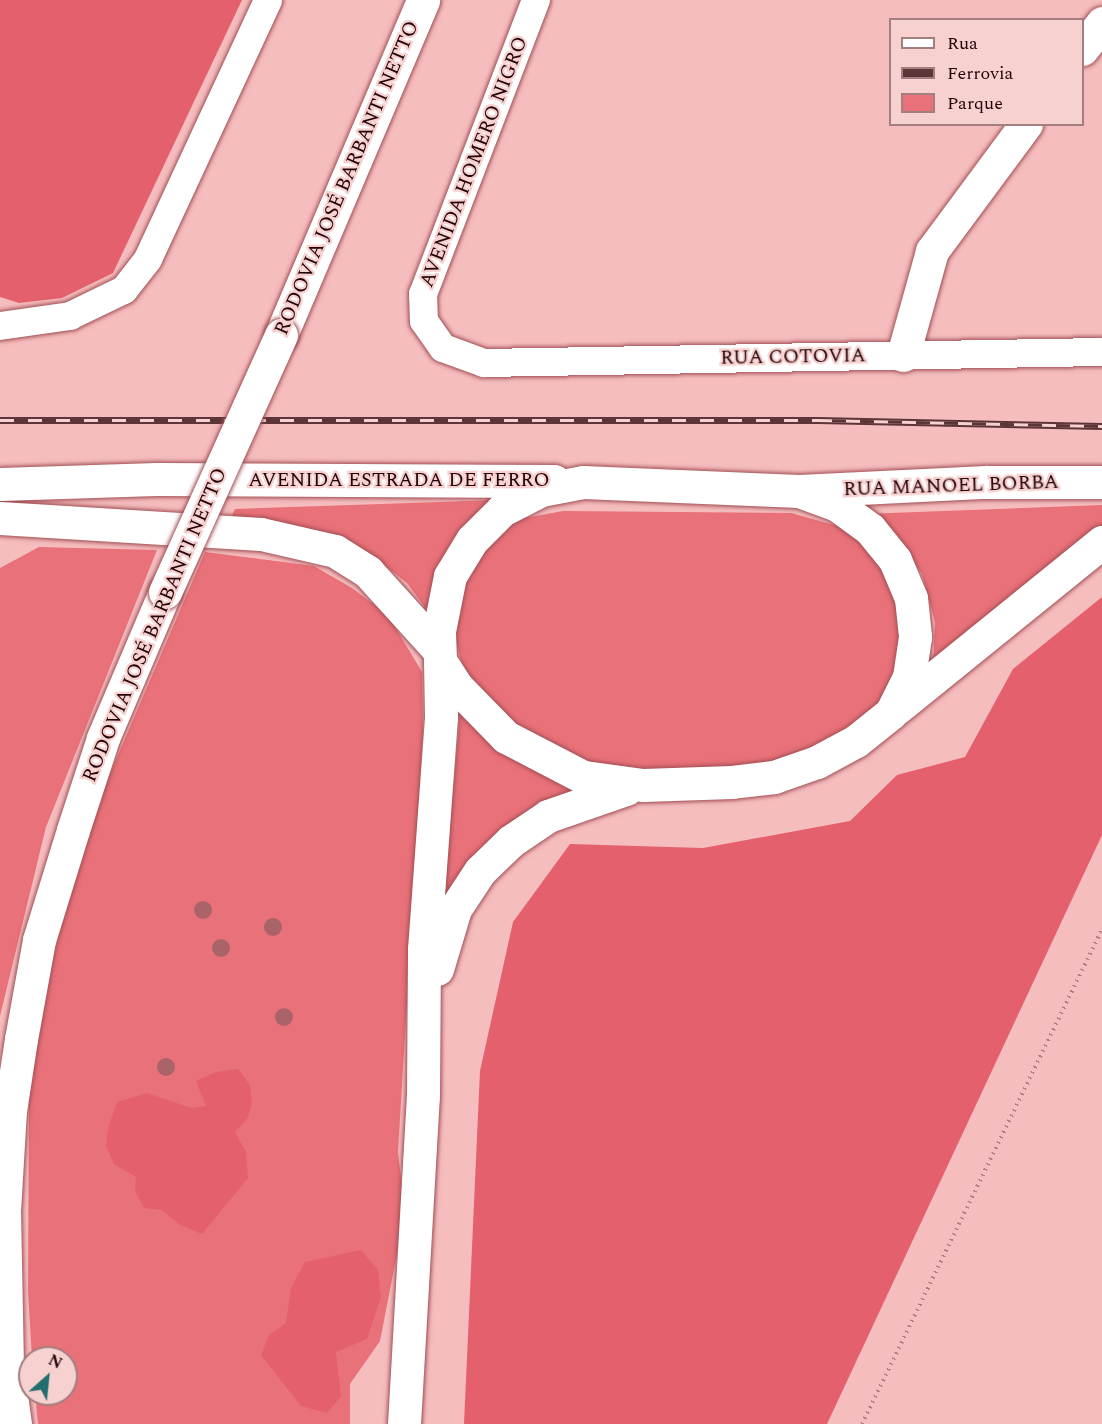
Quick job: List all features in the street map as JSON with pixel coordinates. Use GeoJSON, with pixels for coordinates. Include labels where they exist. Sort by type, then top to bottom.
{"type":"FeatureCollection","features":[{"type":"Feature","properties":{"kind":"main road","name":"RODOVIA JOSÉ BARBANTI NETTO"},"geometry":{"type":"LineString","coordinates":[[15,1424],[7,1366],[4,1211],[10,1110],[39,940],[103,738],[165,592],[280,335],[423,0]]}},
{"type":"Feature","properties":{"kind":"main road"},"geometry":{"type":"LineString","coordinates":[[1084,48],[1102,23]]}},
{"type":"Feature","properties":{"kind":"main road"},"geometry":{"type":"LineString","coordinates":[[903,355],[932,251],[1025,126]]}},
{"type":"Feature","properties":{"kind":"main road","name":"AVENIDA ESTRADA DE FERRO"},"geometry":{"type":"LineString","coordinates":[[0,484],[156,479],[583,482]]}},
{"type":"Feature","properties":{"kind":"main road","name":"RUA MANOEL BORBA"},"geometry":{"type":"LineString","coordinates":[[1102,482],[986,482],[799,491],[583,482],[541,490],[502,510],[472,540],[450,576],[438,654],[458,687],[506,737],[583,777],[644,785],[774,777],[817,762],[856,741],[1102,542]]}},
{"type":"Feature","properties":{"kind":"main road","name":"RUA MANOEL BORBA"},"geometry":{"type":"LineString","coordinates":[[799,491],[837,505],[870,529],[895,560],[911,598],[915,638],[909,677],[891,713]]}},
{"type":"Feature","properties":{"kind":"main road"},"geometry":{"type":"LineString","coordinates":[[0,518],[261,534],[335,551],[368,572],[438,654],[441,717],[424,949],[423,1096],[404,1424]]}},
{"type":"Feature","properties":{"kind":"main road"},"geometry":{"type":"LineString","coordinates":[[423,1096],[439,956],[455,909],[480,871],[512,841],[548,816],[588,799],[644,785]]}},
{"type":"Feature","properties":{"kind":"street"},"geometry":{"type":"LineString","coordinates":[[0,326],[70,316],[124,291],[148,259],[268,0]]}},
{"type":"Feature","properties":{"kind":"street","name":"AVENIDA HOMERO NIGRO"},"geometry":{"type":"LineString","coordinates":[[484,363],[443,348],[424,321],[423,294],[536,0]]}},
{"type":"Feature","properties":{"kind":"street","name":"RUA COTOVIA"},"geometry":{"type":"LineString","coordinates":[[484,363],[1102,352]]}},
{"type":"Feature","properties":{"kind":"path"},"geometry":{"type":"LineString","coordinates":[[862,1424],[1102,929]]}},
{"type":"Feature","properties":{"kind":"green space"},"geometry":{"type":"Polygon","coordinates":[[[500,500],[455,536],[433,582],[430,614],[407,583],[374,557],[230,520],[235,509],[500,500]]]}},
{"type":"Feature","properties":{"kind":"green space"},"geometry":{"type":"Polygon","coordinates":[[[1102,505],[1102,538],[933,670],[935,622],[922,574],[911,558],[863,514],[1102,505]]]}},
{"type":"Feature","properties":{"kind":"green space"},"geometry":{"type":"Polygon","coordinates":[[[563,511],[791,513],[845,528],[887,564],[911,638],[886,711],[770,771],[611,773],[533,743],[476,689],[462,664],[454,636],[452,610],[483,540],[508,521],[563,511]]]}},
{"type":"Feature","properties":{"kind":"green space"},"geometry":{"type":"Polygon","coordinates":[[[39,547],[157,550],[46,827],[0,1016],[0,568],[39,547]]]}},
{"type":"Feature","properties":{"kind":"green space"},"geometry":{"type":"Polygon","coordinates":[[[205,552],[314,566],[352,588],[388,615],[422,672],[423,733],[398,1152],[405,1213],[380,1341],[350,1384],[350,1424],[38,1424],[36,1406],[78,1406],[78,1346],[31,1346],[28,1292],[29,1094],[53,959],[69,895],[103,790],[205,552]]]}},
{"type":"Feature","properties":{"kind":"green space"},"geometry":{"type":"Polygon","coordinates":[[[461,702],[598,788],[443,905],[461,702]]]}},
{"type":"Feature","properties":{"kind":"shaded area"},"geometry":{"type":"Polygon","coordinates":[[[0,0],[242,0],[113,273],[62,298],[19,303],[0,297],[0,0]]]}},
{"type":"Feature","properties":{"kind":"shaded area"},"geometry":{"type":"Polygon","coordinates":[[[1102,597],[1102,835],[827,1424],[464,1424],[480,1071],[513,922],[570,844],[703,848],[850,821],[897,775],[965,757],[1013,669],[1102,597]]]}},
{"type":"Feature","properties":{"kind":"shaded area"},"geometry":{"type":"Polygon","coordinates":[[[238,1069],[250,1085],[252,1104],[247,1119],[235,1132],[246,1152],[248,1178],[202,1234],[180,1225],[162,1210],[144,1208],[135,1191],[136,1177],[114,1164],[106,1146],[108,1128],[117,1102],[147,1093],[191,1108],[206,1106],[196,1081],[216,1072],[238,1069]]]}},
{"type":"Feature","properties":{"kind":"shaded area"},"geometry":{"type":"Polygon","coordinates":[[[361,1250],[378,1270],[381,1297],[367,1339],[336,1352],[341,1396],[327,1413],[301,1406],[261,1355],[269,1335],[286,1323],[291,1288],[305,1262],[361,1250]]]}},
{"type":"Feature","properties":{"kind":"railway"},"geometry":{"type":"LineString","coordinates":[[0,420],[818,420],[1102,426]]}}]}
